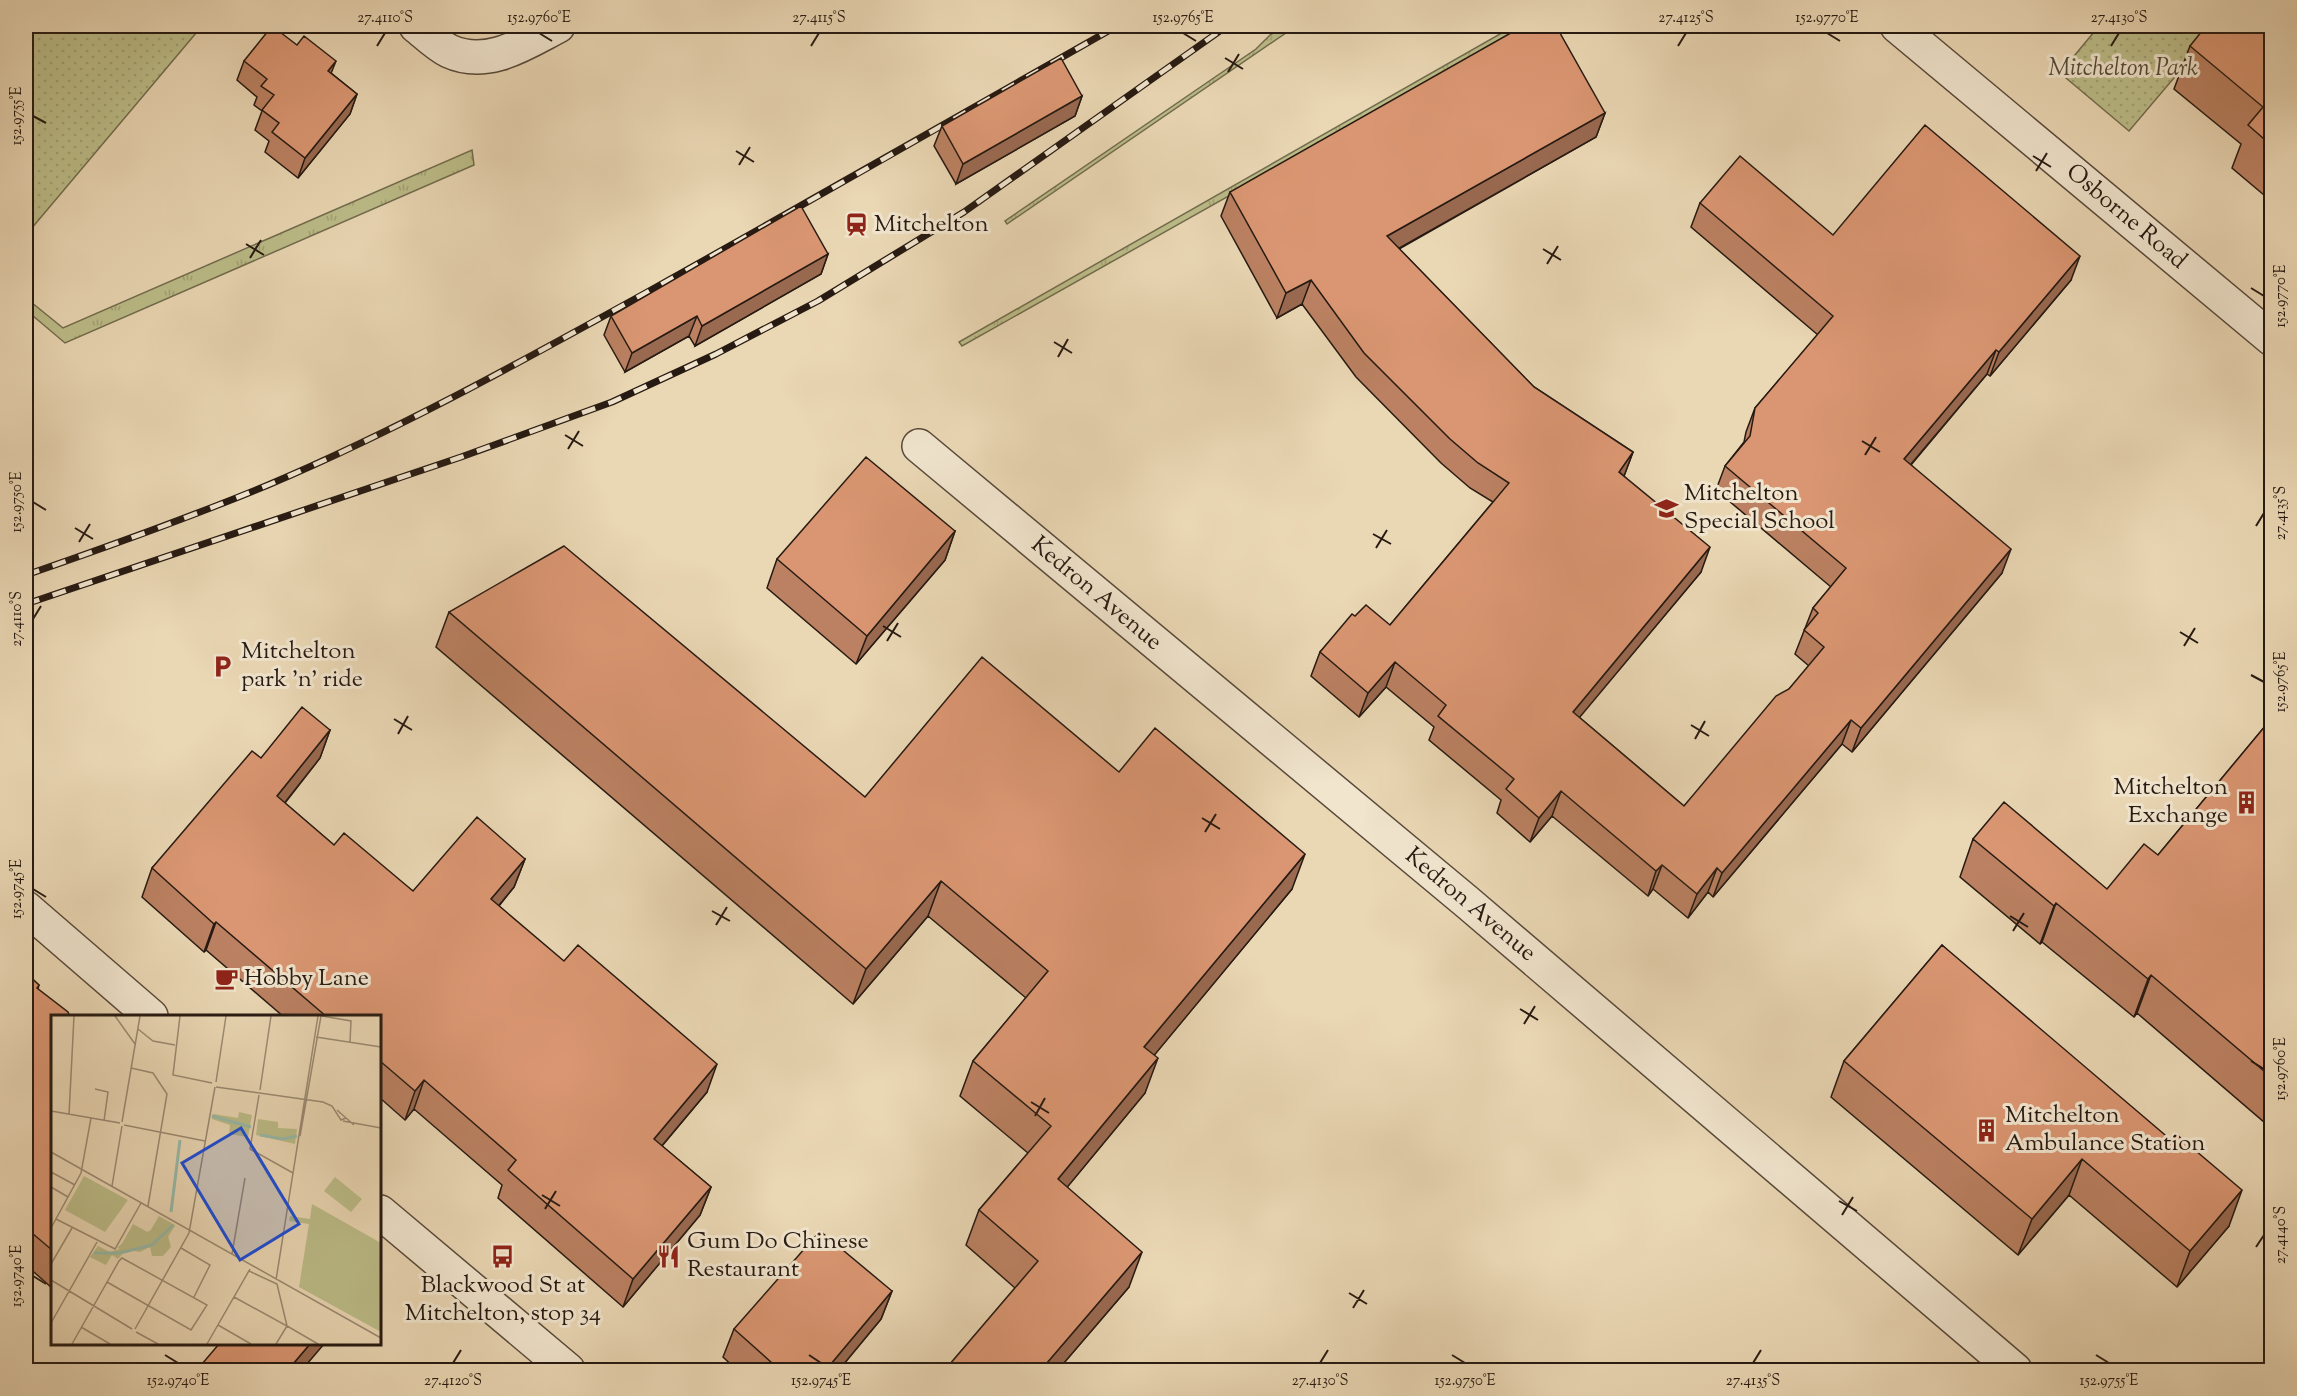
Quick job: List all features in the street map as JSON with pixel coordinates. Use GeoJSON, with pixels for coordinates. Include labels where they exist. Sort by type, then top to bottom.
{"type":"FeatureCollection","features":[{"type":"Feature","properties":{"kind":"street"},"geometry":{"type":"LineString","coordinates":[[416,26],[450,51],[468,57],[488,57],[507,52],[558,26]]}},
{"type":"Feature","properties":{"kind":"street","name":"Osborne Road"},"geometry":{"type":"LineString","coordinates":[[1898,26],[2271,339]]}},
{"type":"Feature","properties":{"kind":"street","name":"Kedron Avenue"},"geometry":{"type":"LineString","coordinates":[[919,446],[1467,902],[2015,1371]]}},
{"type":"Feature","properties":{"kind":"street"},"geometry":{"type":"LineString","coordinates":[[26,908],[149,1015]]}},
{"type":"Feature","properties":{"kind":"street"},"geometry":{"type":"LineString","coordinates":[[381,1213],[568,1371]]}},
{"type":"Feature","properties":{"kind":"green space"},"geometry":{"type":"Polygon","coordinates":[[[26,26],[202,26],[26,235],[26,26]]]}},
{"type":"Feature","properties":{"kind":"green space"},"geometry":{"type":"Polygon","coordinates":[[[1284,26],[1296,26],[1007,224],[1005,221],[1256,49],[1270,35],[1284,26]]]}},
{"type":"Feature","properties":{"kind":"green space"},"geometry":{"type":"Polygon","coordinates":[[[1514,26],[1531,26],[962,346],[959,342],[1514,26]]]}},
{"type":"Feature","properties":{"kind":"green space","name":"Mitchelton Park"},"geometry":{"type":"Polygon","coordinates":[[[2099,26],[2218,26],[2129,131],[2060,73],[2099,26]]]}},
{"type":"Feature","properties":{"kind":"green space"},"geometry":{"type":"Polygon","coordinates":[[[472,150],[474,165],[65,343],[26,310],[26,298],[63,328],[472,150]]]}},
{"type":"Feature","properties":{"kind":"building"},"geometry":{"type":"Polygon","coordinates":[[[272,26],[297,45],[304,36],[336,61],[328,71],[357,94],[305,158],[272,132],[279,123],[262,110],[274,95],[261,86],[267,79],[244,61],[272,26]]]}},
{"type":"Feature","properties":{"kind":"building"},"geometry":{"type":"Polygon","coordinates":[[[1523,26],[1556,26],[1605,113],[1387,236],[1534,387],[1633,452],[1619,472],[1710,547],[1573,712],[1684,806],[1776,696],[1789,689],[1824,647],[1804,630],[1818,613],[1813,608],[1846,568],[1725,466],[1750,436],[1755,408],[1833,316],[1700,203],[1740,156],[1833,235],[1925,125],[2080,256],[1999,352],[1996,350],[1904,459],[2011,549],[1861,728],[1851,720],[1722,873],[1717,868],[1697,894],[1662,865],[1656,871],[1561,791],[1539,818],[1506,789],[1514,779],[1438,716],[1446,705],[1395,662],[1368,693],[1320,652],[1352,614],[1355,616],[1366,605],[1390,625],[1509,483],[1478,463],[1450,439],[1364,353],[1311,280],[1286,293],[1230,192],[1523,26]]]}},
{"type":"Feature","properties":{"kind":"building"},"geometry":{"type":"Polygon","coordinates":[[[2206,26],[2271,26],[2271,145],[2248,125],[2263,107],[2190,46],[2206,26]]]}},
{"type":"Feature","properties":{"kind":"building"},"geometry":{"type":"Polygon","coordinates":[[[1061,58],[1082,96],[963,164],[942,126],[1061,58]]]}},
{"type":"Feature","properties":{"kind":"building"},"geometry":{"type":"Polygon","coordinates":[[[801,206],[828,254],[702,326],[697,316],[632,353],[611,316],[801,206]]]}},
{"type":"Feature","properties":{"kind":"building"},"geometry":{"type":"Polygon","coordinates":[[[866,457],[955,531],[867,636],[777,559],[866,457]]]}},
{"type":"Feature","properties":{"kind":"building"},"geometry":{"type":"Polygon","coordinates":[[[564,546],[865,797],[982,657],[1119,772],[1155,728],[1305,854],[1144,1047],[1158,1058],[1058,1179],[1142,1252],[1040,1371],[944,1371],[1038,1261],[979,1210],[1051,1126],[973,1061],[1048,971],[941,881],[866,969],[449,612],[564,546]]]}},
{"type":"Feature","properties":{"kind":"building"},"geometry":{"type":"Polygon","coordinates":[[[302,707],[330,730],[277,796],[334,845],[344,833],[413,891],[477,817],[525,859],[491,899],[564,961],[578,945],[717,1064],[654,1139],[711,1187],[633,1279],[508,1170],[516,1160],[424,1080],[415,1091],[381,1062],[381,1015],[325,1015],[216,922],[214,924],[152,868],[252,751],[261,758],[302,707]]]}},
{"type":"Feature","properties":{"kind":"building"},"geometry":{"type":"Polygon","coordinates":[[[2271,719],[2271,906],[2264,916],[2271,922],[2271,1077],[2151,975],[2148,979],[2056,903],[2054,906],[1973,839],[2004,802],[2107,889],[2144,844],[2158,855],[2271,719]]]}},
{"type":"Feature","properties":{"kind":"building","name":"Mitchelton Ambulance Station"},"geometry":{"type":"Polygon","coordinates":[[[1942,945],[2171,1140],[2176,1134],[2242,1190],[2190,1251],[2082,1159],[2032,1219],[1844,1061],[1942,945]]]}},
{"type":"Feature","properties":{"kind":"building"},"geometry":{"type":"Polygon","coordinates":[[[26,973],[39,985],[37,988],[69,1015],[51,1015],[51,1249],[26,1228],[26,973]]]}},
{"type":"Feature","properties":{"kind":"building"},"geometry":{"type":"Polygon","coordinates":[[[820,1231],[892,1291],[825,1371],[781,1371],[734,1329],[820,1231]]]}},
{"type":"Feature","properties":{"kind":"building"},"geometry":{"type":"Polygon","coordinates":[[[218,1345],[309,1345],[287,1371],[196,1371],[218,1345]]]}},
{"type":"Feature","properties":{"kind":"building"},"geometry":{"type":"Polygon","coordinates":[[[1326,1363],[1335,1371],[1319,1371],[1326,1363]]]}},
{"type":"Feature","properties":{"kind":"railway"},"geometry":{"type":"LineString","coordinates":[[26,575],[147,532],[268,485],[414,417],[651,290],[1117,26]]}},
{"type":"Feature","properties":{"kind":"railway"},"geometry":{"type":"LineString","coordinates":[[26,604],[461,457],[612,402],[716,354],[818,301],[964,212],[1227,26]]}},
{"type":"Feature","properties":{"kind":"place","name":"Mitchelton"},"geometry":{"type":"Point","coordinates":[856,225]}},
{"type":"Feature","properties":{"kind":"place","name":"Mitchelton Special School"},"geometry":{"type":"Point","coordinates":[1666,508]}},
{"type":"Feature","properties":{"kind":"place","name":"Mitchelton park 'n' ride"},"geometry":{"type":"Point","coordinates":[223,666]}},
{"type":"Feature","properties":{"kind":"place","name":"Mitchelton Exchange"},"geometry":{"type":"Point","coordinates":[2246,802]}},
{"type":"Feature","properties":{"kind":"place","name":"Hobby Lane"},"geometry":{"type":"Point","coordinates":[226,979]}},
{"type":"Feature","properties":{"kind":"place","name":"Mitchelton Ambulance Station"},"geometry":{"type":"Point","coordinates":[1987,1130]}},
{"type":"Feature","properties":{"kind":"place","name":"Blackwood St at Mitchelton, stop 34"},"geometry":{"type":"Point","coordinates":[503,1256]}},
{"type":"Feature","properties":{"kind":"place","name":"Gum Do Chinese Restaurant"},"geometry":{"type":"Point","coordinates":[669,1256]}}]}
